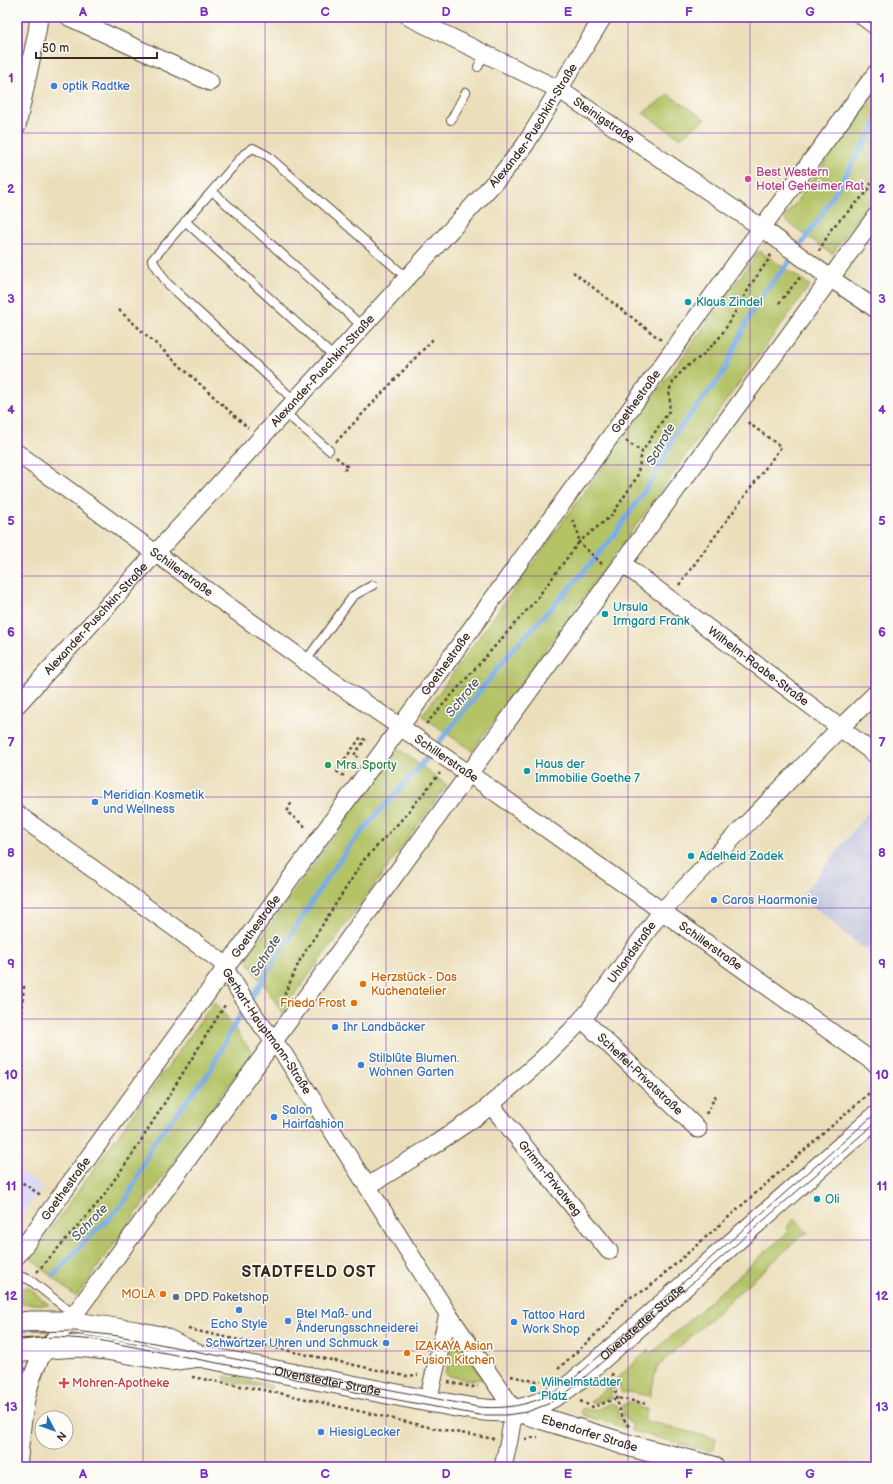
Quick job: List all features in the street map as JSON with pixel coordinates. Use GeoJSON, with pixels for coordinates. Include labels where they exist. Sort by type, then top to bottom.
{"type":"FeatureCollection","features":[{"type":"Feature","properties":{"kind":"street"},"geometry":{"type":"LineString","coordinates":[[68,17],[210,82]]}},
{"type":"Feature","properties":{"kind":"street","name":"Steinigstraße"},"geometry":{"type":"LineString","coordinates":[[409,17],[481,60],[560,90],[762,228],[830,278],[876,309]]}},
{"type":"Feature","properties":{"kind":"street","name":"Alexander-Puschkin-Straße"},"geometry":{"type":"LineString","coordinates":[[17,705],[363,327],[517,155],[560,90],[603,17]]}},
{"type":"Feature","properties":{"kind":"street"},"geometry":{"type":"LineString","coordinates":[[17,126],[36,22]]}},
{"type":"Feature","properties":{"kind":"street","name":"Goethestraße"},"geometry":{"type":"LineString","coordinates":[[17,1256],[876,73]]}},
{"type":"Feature","properties":{"kind":"street"},"geometry":{"type":"LineString","coordinates":[[18,1467],[25,1401],[35,1371],[47,1348],[69,1322],[876,216]]}},
{"type":"Feature","properties":{"kind":"street","name":"Schillerstraße"},"geometry":{"type":"LineString","coordinates":[[17,453],[305,662],[423,742],[443,765],[469,774],[482,782],[661,912],[876,1064]]}},
{"type":"Feature","properties":{"kind":"street","name":"Wilhelm-Raabe-Straße"},"geometry":{"type":"LineString","coordinates":[[622,563],[876,755]]}},
{"type":"Feature","properties":{"kind":"street","name":"Uhlandstraße"},"geometry":{"type":"LineString","coordinates":[[368,1186],[436,1143],[491,1105],[538,1063],[582,1019],[661,912],[876,693]]}},
{"type":"Feature","properties":{"kind":"street","name":"Gerhart-Hauptmann-Straße"},"geometry":{"type":"LineString","coordinates":[[17,814],[215,957],[240,995],[285,1056],[448,1314],[514,1410]]}},
{"type":"Feature","properties":{"kind":"street","name":"Scheffel-Privatstraße"},"geometry":{"type":"LineString","coordinates":[[582,1019],[698,1129]]}},
{"type":"Feature","properties":{"kind":"street","name":"Grimm-Privatweg"},"geometry":{"type":"LineString","coordinates":[[491,1105],[610,1250]]}},
{"type":"Feature","properties":{"kind":"street","name":"Olvenstedter Straße"},"geometry":{"type":"LineString","coordinates":[[17,1324],[28,1322],[69,1322],[119,1329],[161,1337],[199,1356],[428,1401],[491,1411],[526,1408],[544,1402],[569,1387],[876,1117]]}},
{"type":"Feature","properties":{"kind":"street"},"geometry":{"type":"LineString","coordinates":[[428,1401],[448,1314]]}},
{"type":"Feature","properties":{"kind":"street","name":"Olvenstedter Straße"},"geometry":{"type":"LineString","coordinates":[[17,1352],[65,1346],[94,1348],[169,1360],[199,1356]]}},
{"type":"Feature","properties":{"kind":"street"},"geometry":{"type":"LineString","coordinates":[[17,1376],[25,1401]]}},
{"type":"Feature","properties":{"kind":"street"},"geometry":{"type":"LineString","coordinates":[[503,1467],[514,1410]]}},
{"type":"Feature","properties":{"kind":"street","name":"Ebendorfer Straße"},"geometry":{"type":"LineString","coordinates":[[514,1410],[631,1446],[713,1467]]}},
{"type":"Feature","properties":{"kind":"lane"},"geometry":{"type":"LineString","coordinates":[[856,17],[876,32]]}},
{"type":"Feature","properties":{"kind":"lane"},"geometry":{"type":"LineString","coordinates":[[451,120],[466,92]]}},
{"type":"Feature","properties":{"kind":"lane"},"geometry":{"type":"LineString","coordinates":[[329,450],[290,407],[167,282],[152,260],[244,154],[253,148],[268,156],[407,278]]}},
{"type":"Feature","properties":{"kind":"lane"},"geometry":{"type":"LineString","coordinates":[[212,191],[363,327]]}},
{"type":"Feature","properties":{"kind":"lane"},"geometry":{"type":"LineString","coordinates":[[185,221],[334,358]]}},
{"type":"Feature","properties":{"kind":"lane"},"geometry":{"type":"LineString","coordinates":[[305,662],[353,596],[373,585]]}},
{"type":"Feature","properties":{"kind":"lane"},"geometry":{"type":"LineString","coordinates":[[17,1275],[30,1280],[67,1309],[69,1313],[69,1322]]}},
{"type":"Feature","properties":{"kind":"path"},"geometry":{"type":"LineString","coordinates":[[779,304],[807,261],[820,250],[832,228],[866,193],[876,173]]}},
{"type":"Feature","properties":{"kind":"path"},"geometry":{"type":"LineString","coordinates":[[426,724],[535,601],[579,542],[612,515],[637,477],[642,452],[669,412],[669,391],[674,380],[685,368],[704,355],[728,326],[752,283],[771,254]]}},
{"type":"Feature","properties":{"kind":"path"},"geometry":{"type":"LineString","coordinates":[[573,272],[659,339]]}},
{"type":"Feature","properties":{"kind":"path"},"geometry":{"type":"LineString","coordinates":[[119,310],[260,439]]}},
{"type":"Feature","properties":{"kind":"path"},"geometry":{"type":"LineString","coordinates":[[344,470],[348,467],[329,450],[434,338]]}},
{"type":"Feature","properties":{"kind":"path"},"geometry":{"type":"LineString","coordinates":[[669,599],[781,447],[733,411]]}},
{"type":"Feature","properties":{"kind":"path"},"geometry":{"type":"LineString","coordinates":[[623,439],[642,452]]}},
{"type":"Feature","properties":{"kind":"path"},"geometry":{"type":"LineString","coordinates":[[560,507],[571,516],[578,533],[579,542],[603,565]]}},
{"type":"Feature","properties":{"kind":"path"},"geometry":{"type":"LineString","coordinates":[[344,776],[336,771],[362,737],[365,740],[354,755],[358,757]]}},
{"type":"Feature","properties":{"kind":"path"},"geometry":{"type":"LineString","coordinates":[[279,1007],[300,960],[362,861],[404,817],[443,765]]}},
{"type":"Feature","properties":{"kind":"path"},"geometry":{"type":"LineString","coordinates":[[291,803],[287,812],[306,826]]}},
{"type":"Feature","properties":{"kind":"path"},"geometry":{"type":"LineString","coordinates":[[17,987],[24,987],[17,1044]]}},
{"type":"Feature","properties":{"kind":"path"},"geometry":{"type":"LineString","coordinates":[[30,1280],[98,1203],[134,1152],[225,1005]]}},
{"type":"Feature","properties":{"kind":"path","name":"Olvenstedter Straße"},"geometry":{"type":"LineString","coordinates":[[555,1372],[607,1324],[616,1310],[629,1298],[647,1289],[876,1087]]}},
{"type":"Feature","properties":{"kind":"path"},"geometry":{"type":"LineString","coordinates":[[698,1129],[716,1095]]}},
{"type":"Feature","properties":{"kind":"path"},"geometry":{"type":"LineString","coordinates":[[17,1181],[20,1181],[43,1196]]}},
{"type":"Feature","properties":{"kind":"path","name":"Olvenstedter Straße"},"geometry":{"type":"LineString","coordinates":[[187,1329],[405,1376],[417,1375]]}},
{"type":"Feature","properties":{"kind":"path"},"geometry":{"type":"LineString","coordinates":[[612,1373],[620,1414],[629,1425],[630,1433]]}},
{"type":"Feature","properties":{"kind":"path"},"geometry":{"type":"LineString","coordinates":[[508,1374],[534,1381],[542,1381],[546,1379]]}},
{"type":"Feature","properties":{"kind":"path","name":"Olvenstedter Straße"},"geometry":{"type":"LineString","coordinates":[[190,1376],[284,1394],[433,1428],[492,1439]]}},
{"type":"Feature","properties":{"kind":"path"},"geometry":{"type":"LineString","coordinates":[[447,1382],[472,1387],[482,1384]]}},
{"type":"Feature","properties":{"kind":"path"},"geometry":{"type":"LineString","coordinates":[[580,1402],[593,1407],[618,1398],[648,1404]]}},
{"type":"Feature","properties":{"kind":"shaded area"},"geometry":{"type":"Polygon","coordinates":[[[876,802],[876,938],[867,949],[865,949],[840,930],[830,919],[800,898],[876,802]]]}},
{"type":"Feature","properties":{"kind":"shaded area"},"geometry":{"type":"Polygon","coordinates":[[[17,1171],[43,1187],[17,1220],[17,1171]]]}},
{"type":"Feature","properties":{"kind":"green space"},"geometry":{"type":"Polygon","coordinates":[[[876,93],[876,194],[832,254],[786,221],[785,217],[876,93]]]}},
{"type":"Feature","properties":{"kind":"green space"},"geometry":{"type":"Polygon","coordinates":[[[669,95],[705,119],[680,138],[643,113],[669,95]]]}},
{"type":"Feature","properties":{"kind":"green space"},"geometry":{"type":"Polygon","coordinates":[[[759,251],[810,285],[472,751],[422,716],[759,251]]]}},
{"type":"Feature","properties":{"kind":"green space"},"geometry":{"type":"Polygon","coordinates":[[[397,748],[447,785],[282,1012],[246,959],[397,748]]]}},
{"type":"Feature","properties":{"kind":"green space"},"geometry":{"type":"Polygon","coordinates":[[[215,1001],[252,1053],[76,1297],[30,1258],[215,1001]]]}},
{"type":"Feature","properties":{"kind":"green space"},"geometry":{"type":"Polygon","coordinates":[[[795,1218],[808,1233],[805,1233],[657,1367],[650,1396],[629,1392],[622,1393],[616,1379],[649,1350],[652,1353],[788,1232],[786,1228],[795,1218]]]}},
{"type":"Feature","properties":{"kind":"green space"},"geometry":{"type":"Polygon","coordinates":[[[28,1287],[49,1305],[17,1303],[17,1289],[28,1287]]]}},
{"type":"Feature","properties":{"kind":"green space"},"geometry":{"type":"Polygon","coordinates":[[[456,1345],[464,1348],[483,1379],[468,1380],[445,1375],[451,1347],[456,1345]]]}},
{"type":"Feature","properties":{"kind":"green space"},"geometry":{"type":"Polygon","coordinates":[[[224,1376],[271,1385],[271,1389],[226,1381],[224,1376]]]}},
{"type":"Feature","properties":{"kind":"green space"},"geometry":{"type":"Polygon","coordinates":[[[610,1385],[612,1397],[593,1404],[590,1402],[610,1385]]]}},
{"type":"Feature","properties":{"kind":"green space"},"geometry":{"type":"Polygon","coordinates":[[[628,1402],[638,1404],[639,1408],[647,1409],[644,1420],[716,1439],[714,1449],[709,1451],[632,1431],[632,1424],[623,1416],[623,1405],[628,1402]]]}},
{"type":"Feature","properties":{"kind":"green space"},"geometry":{"type":"Polygon","coordinates":[[[611,1403],[617,1406],[619,1416],[626,1426],[625,1428],[583,1415],[581,1411],[583,1408],[593,1411],[611,1403]]]}},
{"type":"Feature","properties":{"kind":"waterway","name":"Schrote"},"geometry":{"type":"LineString","coordinates":[[54,1275],[125,1201],[153,1143],[209,1073],[230,1032],[325,881],[347,850],[421,765],[514,648],[566,592],[613,537],[656,474],[675,434],[722,375],[754,307],[784,269],[821,216],[876,124]]}},
{"type":"Feature","properties":{"kind":"tram line"},"geometry":{"type":"LineString","coordinates":[[17,1332],[74,1331],[119,1336],[478,1407],[504,1407],[528,1403],[551,1394],[573,1379],[876,1113]]}},
{"type":"Feature","properties":{"kind":"tram line"},"geometry":{"type":"LineString","coordinates":[[17,1339],[56,1337],[98,1340],[259,1371],[360,1393],[479,1415],[506,1415],[527,1412],[548,1404],[570,1390],[876,1122]]}},
{"type":"Feature","properties":{"kind":"place","name":"optik Radtke"},"geometry":{"type":"Point","coordinates":[54,86]}},
{"type":"Feature","properties":{"kind":"place","name":"Best Western Hotel Geheimer Rat"},"geometry":{"type":"Point","coordinates":[748,179]}},
{"type":"Feature","properties":{"kind":"place","name":"Klaus Zindel"},"geometry":{"type":"Point","coordinates":[688,302]}},
{"type":"Feature","properties":{"kind":"place","name":"Ursula Irmgard Frank"},"geometry":{"type":"Point","coordinates":[605,614]}},
{"type":"Feature","properties":{"kind":"place","name":"Mrs. Sporty"},"geometry":{"type":"Point","coordinates":[328,765]}},
{"type":"Feature","properties":{"kind":"place","name":"Haus der Immobilie Goethe 7"},"geometry":{"type":"Point","coordinates":[527,771]}},
{"type":"Feature","properties":{"kind":"place","name":"Meridian Kosmetik und Wellness"},"geometry":{"type":"Point","coordinates":[95,802]}},
{"type":"Feature","properties":{"kind":"place","name":"Adelheid Zadek"},"geometry":{"type":"Point","coordinates":[691,856]}},
{"type":"Feature","properties":{"kind":"place","name":"Caros Haarmonie"},"geometry":{"type":"Point","coordinates":[714,900]}},
{"type":"Feature","properties":{"kind":"place","name":"Herzstück - Das Kuchenatelier"},"geometry":{"type":"Point","coordinates":[363,984]}},
{"type":"Feature","properties":{"kind":"place","name":"Frieda Frost"},"geometry":{"type":"Point","coordinates":[354,1003]}},
{"type":"Feature","properties":{"kind":"place","name":"Ihr Landbäcker"},"geometry":{"type":"Point","coordinates":[335,1027]}},
{"type":"Feature","properties":{"kind":"place","name":"Stilblüte Blumen. Wohnen Garten"},"geometry":{"type":"Point","coordinates":[361,1065]}},
{"type":"Feature","properties":{"kind":"place","name":"Salon Hairfashion"},"geometry":{"type":"Point","coordinates":[274,1117]}},
{"type":"Feature","properties":{"kind":"place","name":"Oli"},"geometry":{"type":"Point","coordinates":[817,1199]}},
{"type":"Feature","properties":{"kind":"place","name":"MOLA"},"geometry":{"type":"Point","coordinates":[163,1294]}},
{"type":"Feature","properties":{"kind":"place","name":"DPD Paketshop"},"geometry":{"type":"Point","coordinates":[176,1297]}},
{"type":"Feature","properties":{"kind":"place","name":"Echo Style"},"geometry":{"type":"Point","coordinates":[239,1310]}},
{"type":"Feature","properties":{"kind":"place","name":"Btel Maß- und Änderungsschneiderei"},"geometry":{"type":"Point","coordinates":[288,1321]}},
{"type":"Feature","properties":{"kind":"place","name":"Tattoo Hard Work Shop"},"geometry":{"type":"Point","coordinates":[514,1322]}},
{"type":"Feature","properties":{"kind":"place","name":"Schwartzer Uhren und Schmuck"},"geometry":{"type":"Point","coordinates":[386,1343]}},
{"type":"Feature","properties":{"kind":"place","name":"IZAKAYA Asian Fusion Kitchen"},"geometry":{"type":"Point","coordinates":[407,1353]}},
{"type":"Feature","properties":{"kind":"place","name":"Mohren-Apotheke"},"geometry":{"type":"Point","coordinates":[64,1383]}},
{"type":"Feature","properties":{"kind":"place","name":"Wilhelmstädter Platz"},"geometry":{"type":"Point","coordinates":[533,1389]}},
{"type":"Feature","properties":{"kind":"place","name":"HiesigLecker"},"geometry":{"type":"Point","coordinates":[321,1432]}},
{"type":"Feature","properties":{"kind":"district","name":"STADTFELD OST"},"geometry":{"type":"Point","coordinates":[309,1271]}}]}
